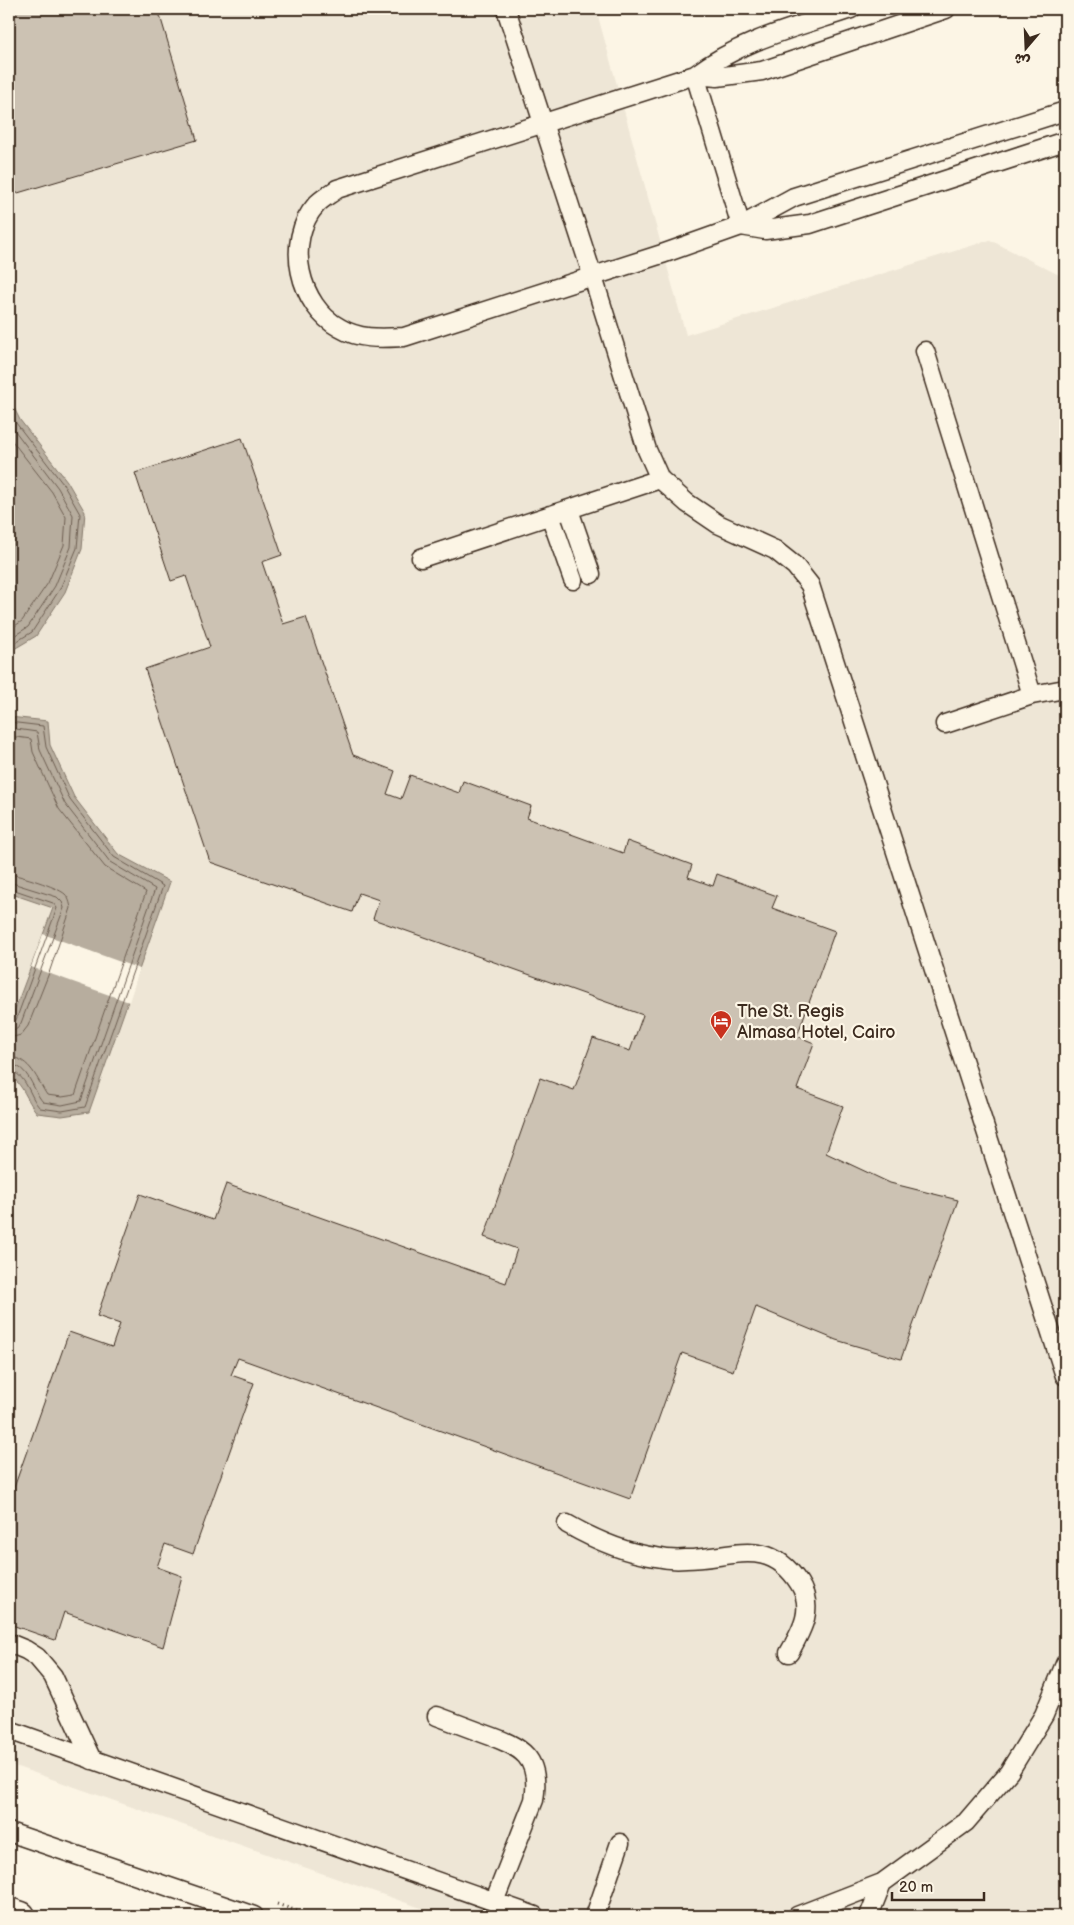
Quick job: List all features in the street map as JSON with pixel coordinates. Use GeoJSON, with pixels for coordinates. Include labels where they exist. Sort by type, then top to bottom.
{"type":"FeatureCollection","features":[{"type":"Feature","properties":{"kind":"street"},"geometry":{"type":"LineString","coordinates":[[9,1912],[21,1916]]}},
{"type":"Feature","properties":{"kind":"lane"},"geometry":{"type":"LineString","coordinates":[[506,9],[594,276],[647,450],[660,479],[687,503],[718,524],[775,550],[795,566],[810,585],[1065,1376]]}},
{"type":"Feature","properties":{"kind":"lane"},"geometry":{"type":"LineString","coordinates":[[851,9],[746,44],[695,75],[338,189],[316,205],[306,222],[298,243],[301,278],[317,310],[340,328],[370,339],[404,337],[742,226],[794,197],[1065,111]]}},
{"type":"Feature","properties":{"kind":"lane"},"geometry":{"type":"LineString","coordinates":[[695,75],[717,77],[762,71],[946,9]]}},
{"type":"Feature","properties":{"kind":"lane"},"geometry":{"type":"LineString","coordinates":[[695,75],[742,226]]}},
{"type":"Feature","properties":{"kind":"lane"},"geometry":{"type":"LineString","coordinates":[[742,226],[765,230],[810,224],[1065,141]]}},
{"type":"Feature","properties":{"kind":"lane"},"geometry":{"type":"LineString","coordinates":[[925,351],[1032,695]]}},
{"type":"Feature","properties":{"kind":"lane"},"geometry":{"type":"LineString","coordinates":[[421,558],[660,479]]}},
{"type":"Feature","properties":{"kind":"lane"},"geometry":{"type":"LineString","coordinates":[[568,510],[591,574]]}},
{"type":"Feature","properties":{"kind":"lane"},"geometry":{"type":"LineString","coordinates":[[550,516],[573,580]]}},
{"type":"Feature","properties":{"kind":"lane"},"geometry":{"type":"LineString","coordinates":[[944,724],[1032,695],[1065,689]]}},
{"type":"Feature","properties":{"kind":"lane"},"geometry":{"type":"LineString","coordinates":[[567,1524],[617,1548],[655,1557],[686,1560],[751,1552],[773,1557],[791,1571],[803,1589],[806,1604],[807,1612],[800,1634],[789,1653]]}},
{"type":"Feature","properties":{"kind":"lane"},"geometry":{"type":"LineString","coordinates":[[9,1643],[37,1657],[54,1676],[92,1760]]}},
{"type":"Feature","properties":{"kind":"lane"},"geometry":{"type":"LineString","coordinates":[[797,1916],[882,1883],[966,1822],[1009,1772],[1044,1715],[1065,1664]]}},
{"type":"Feature","properties":{"kind":"lane"},"geometry":{"type":"LineString","coordinates":[[437,1716],[510,1742],[524,1752],[533,1766],[537,1783],[534,1800],[494,1902]]}},
{"type":"Feature","properties":{"kind":"lane"},"geometry":{"type":"LineString","coordinates":[[9,1730],[535,1916]]}},
{"type":"Feature","properties":{"kind":"lane"},"geometry":{"type":"LineString","coordinates":[[9,1832],[254,1916]]}},
{"type":"Feature","properties":{"kind":"lane"},"geometry":{"type":"LineString","coordinates":[[595,1916],[620,1843]]}},
{"type":"Feature","properties":{"kind":"lane"},"geometry":{"type":"LineString","coordinates":[[869,1916],[882,1883]]}},
{"type":"Feature","properties":{"kind":"path"},"geometry":{"type":"LineString","coordinates":[[270,1902],[300,1912],[299,1916]]}},
{"type":"Feature","properties":{"kind":"shaded area"},"geometry":{"type":"Polygon","coordinates":[[[9,9],[596,9],[686,335],[990,240],[1065,278],[1065,1916],[444,1916],[9,1764],[9,9]]]}},
{"type":"Feature","properties":{"kind":"water"},"geometry":{"type":"Polygon","coordinates":[[[9,398],[20,420],[67,481],[85,512],[82,549],[65,592],[36,636],[9,652],[9,398]]]}},
{"type":"Feature","properties":{"kind":"water"},"geometry":{"type":"Polygon","coordinates":[[[9,717],[48,721],[50,745],[74,797],[118,854],[170,882],[89,1112],[62,1116],[37,1113],[22,1088],[9,1074],[9,1025],[53,908],[9,893],[9,717]]]}},
{"type":"Feature","properties":{"kind":"pier"},"geometry":{"type":"Polygon","coordinates":[[[43,934],[140,969],[129,1002],[31,967],[43,934]]]}},
{"type":"Feature","properties":{"kind":"building"},"geometry":{"type":"Polygon","coordinates":[[[9,9],[158,9],[197,140],[11,195],[9,188],[9,9]]]}},
{"type":"Feature","properties":{"kind":"building","name":"The St. Regis Almasa Hotel, Cairo"},"geometry":{"type":"Polygon","coordinates":[[[242,438],[282,555],[262,562],[283,624],[306,617],[353,755],[395,771],[387,794],[401,799],[410,775],[459,793],[463,781],[531,806],[527,818],[623,853],[627,841],[692,865],[688,877],[713,886],[717,874],[777,896],[772,908],[835,931],[797,1036],[814,1043],[797,1089],[843,1106],[826,1153],[890,1183],[958,1200],[901,1359],[836,1340],[756,1307],[733,1371],[682,1353],[630,1499],[238,1358],[231,1375],[254,1383],[193,1554],[165,1544],[157,1567],[182,1576],[163,1647],[64,1612],[55,1640],[9,1624],[9,1496],[11,1496],[69,1332],[112,1347],[120,1324],[97,1316],[140,1194],[213,1220],[226,1184],[506,1283],[517,1249],[484,1237],[540,1078],[574,1090],[593,1038],[630,1051],[643,1015],[373,919],[379,900],[359,893],[352,912],[210,862],[145,669],[210,647],[186,576],[171,581],[135,473],[242,438]]]}},
{"type":"Feature","properties":{"kind":"place","name":"The St. Regis Almasa Hotel, Cairo"},"geometry":{"type":"Point","coordinates":[721,1040]}}]}
